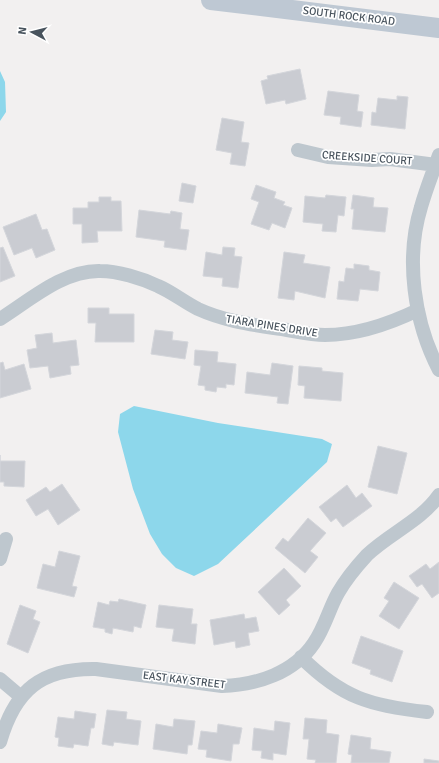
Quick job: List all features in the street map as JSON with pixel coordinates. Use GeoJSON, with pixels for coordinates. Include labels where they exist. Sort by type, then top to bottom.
{"type":"FeatureCollection","features":[{"type":"Feature","properties":{"kind":"main road","name":"SOUTH ROCK ROAD"},"geometry":{"type":"LineString","coordinates":[[211,0],[439,28]]}},
{"type":"Feature","properties":{"kind":"street","name":"CREEKSIDE COURT"},"geometry":{"type":"LineString","coordinates":[[298,150],[328,157],[372,160],[390,158],[437,160]]}},
{"type":"Feature","properties":{"kind":"street"},"geometry":{"type":"LineString","coordinates":[[437,160],[421,208],[416,231],[414,283],[418,310],[425,337],[439,370]]}},
{"type":"Feature","properties":{"kind":"street","name":"TIARA PINES DRIVE"},"geometry":{"type":"LineString","coordinates":[[0,319],[60,281],[77,275],[100,270],[123,274],[159,286],[197,308],[220,318],[243,324],[325,335],[372,328],[395,321],[418,310]]}},
{"type":"Feature","properties":{"kind":"street","name":"EAST KAY STREET"},"geometry":{"type":"LineString","coordinates":[[0,742],[4,728],[20,696],[32,686],[47,677],[78,669],[96,669],[222,686],[257,682],[273,676],[301,657],[314,643],[337,594],[350,574],[387,537],[424,512],[439,495]]}},
{"type":"Feature","properties":{"kind":"street"},"geometry":{"type":"LineString","coordinates":[[0,559],[6,539]]}},
{"type":"Feature","properties":{"kind":"street"},"geometry":{"type":"LineString","coordinates":[[301,657],[321,676],[348,694],[370,703],[393,708],[427,712]]}},
{"type":"Feature","properties":{"kind":"street"},"geometry":{"type":"LineString","coordinates":[[0,679],[20,696]]}},
{"type":"Feature","properties":{"kind":"water"},"geometry":{"type":"Polygon","coordinates":[[[0,71],[5,82],[6,112],[0,121],[0,71]]]}},
{"type":"Feature","properties":{"kind":"water"},"geometry":{"type":"Polygon","coordinates":[[[134,406],[218,423],[322,439],[332,444],[327,462],[218,564],[194,576],[176,568],[162,554],[150,534],[133,489],[118,432],[120,414],[134,406]]]}},
{"type":"Feature","properties":{"kind":"building"},"geometry":{"type":"Polygon","coordinates":[[[300,69],[306,99],[286,104],[285,100],[266,104],[261,81],[268,79],[267,76],[300,69]]]}},
{"type":"Feature","properties":{"kind":"building"},"geometry":{"type":"Polygon","coordinates":[[[328,91],[359,95],[357,111],[363,112],[361,127],[340,124],[341,117],[324,115],[328,91]]]}},
{"type":"Feature","properties":{"kind":"building"},"geometry":{"type":"Polygon","coordinates":[[[397,96],[408,97],[405,129],[371,125],[372,112],[376,113],[378,98],[397,100],[397,96]]]}},
{"type":"Feature","properties":{"kind":"building"},"geometry":{"type":"Polygon","coordinates":[[[222,118],[244,122],[241,142],[249,143],[245,166],[230,164],[232,153],[216,150],[222,118]]]}},
{"type":"Feature","properties":{"kind":"building"},"geometry":{"type":"Polygon","coordinates":[[[182,183],[196,186],[193,203],[179,201],[182,183]]]}},
{"type":"Feature","properties":{"kind":"building"},"geometry":{"type":"Polygon","coordinates":[[[256,185],[276,192],[274,198],[285,202],[283,205],[292,208],[285,228],[272,223],[269,230],[251,224],[259,202],[251,199],[256,185]]]}},
{"type":"Feature","properties":{"kind":"building"},"geometry":{"type":"Polygon","coordinates":[[[326,195],[346,197],[344,216],[338,215],[336,232],[322,231],[323,224],[303,222],[305,196],[325,198],[326,195]]]}},
{"type":"Feature","properties":{"kind":"building"},"geometry":{"type":"Polygon","coordinates":[[[353,195],[374,198],[373,207],[388,208],[385,232],[352,229],[354,209],[351,209],[353,195]]]}},
{"type":"Feature","properties":{"kind":"building"},"geometry":{"type":"Polygon","coordinates":[[[99,197],[111,197],[111,201],[121,201],[122,231],[97,231],[98,242],[82,243],[82,224],[73,224],[73,208],[88,208],[88,202],[99,202],[99,197]]]}},
{"type":"Feature","properties":{"kind":"building"},"geometry":{"type":"Polygon","coordinates":[[[139,210],[170,214],[171,211],[182,213],[180,229],[189,230],[186,250],[164,247],[165,241],[136,237],[139,210]]]}},
{"type":"Feature","properties":{"kind":"building"},"geometry":{"type":"Polygon","coordinates":[[[36,214],[42,230],[47,229],[55,250],[36,258],[32,248],[14,255],[3,227],[36,214]]]}},
{"type":"Feature","properties":{"kind":"building"},"geometry":{"type":"Polygon","coordinates":[[[3,247],[15,276],[0,282],[0,248],[3,247]]]}},
{"type":"Feature","properties":{"kind":"building"},"geometry":{"type":"Polygon","coordinates":[[[223,247],[235,248],[234,256],[242,257],[238,288],[222,286],[223,278],[203,276],[206,252],[222,255],[223,247]]]}},
{"type":"Feature","properties":{"kind":"building"},"geometry":{"type":"Polygon","coordinates":[[[284,252],[305,255],[303,263],[330,267],[325,298],[295,291],[294,300],[278,298],[284,252]]]}},
{"type":"Feature","properties":{"kind":"building"},"geometry":{"type":"Polygon","coordinates":[[[354,264],[369,266],[369,270],[380,272],[378,291],[360,289],[358,301],[337,299],[339,281],[344,282],[346,268],[354,269],[354,264]]]}},
{"type":"Feature","properties":{"kind":"building"},"geometry":{"type":"Polygon","coordinates":[[[88,308],[109,308],[109,314],[134,314],[134,342],[95,342],[96,323],[88,323],[88,308]]]}},
{"type":"Feature","properties":{"kind":"building"},"geometry":{"type":"Polygon","coordinates":[[[155,330],[173,332],[172,340],[188,342],[185,359],[151,354],[155,330]]]}},
{"type":"Feature","properties":{"kind":"building"},"geometry":{"type":"Polygon","coordinates":[[[52,333],[53,343],[76,340],[79,365],[70,366],[71,374],[50,378],[48,366],[30,368],[27,350],[37,348],[35,335],[52,333]]]}},
{"type":"Feature","properties":{"kind":"building"},"geometry":{"type":"Polygon","coordinates":[[[195,350],[218,352],[217,362],[236,364],[234,385],[226,384],[226,388],[217,387],[216,392],[205,390],[205,386],[198,385],[201,366],[194,365],[195,350]]]}},
{"type":"Feature","properties":{"kind":"building"},"geometry":{"type":"Polygon","coordinates":[[[3,362],[5,370],[24,364],[31,389],[0,398],[0,363],[3,362]]]}},
{"type":"Feature","properties":{"kind":"building"},"geometry":{"type":"Polygon","coordinates":[[[272,363],[293,366],[288,404],[277,403],[278,397],[245,393],[247,372],[270,375],[272,363]]]}},
{"type":"Feature","properties":{"kind":"building"},"geometry":{"type":"Polygon","coordinates":[[[299,366],[322,368],[322,371],[343,373],[341,401],[304,398],[305,386],[298,385],[299,366]]]}},
{"type":"Feature","properties":{"kind":"building"},"geometry":{"type":"Polygon","coordinates":[[[378,446],[407,453],[397,494],[368,487],[378,446]]]}},
{"type":"Feature","properties":{"kind":"building"},"geometry":{"type":"Polygon","coordinates":[[[0,461],[25,461],[24,487],[4,486],[4,482],[0,482],[0,461]]]}},
{"type":"Feature","properties":{"kind":"building"},"geometry":{"type":"Polygon","coordinates":[[[62,484],[80,510],[58,525],[48,509],[36,516],[26,500],[46,487],[50,492],[62,484]]]}},
{"type":"Feature","properties":{"kind":"building"},"geometry":{"type":"Polygon","coordinates":[[[347,485],[356,498],[362,493],[372,506],[343,527],[336,518],[331,522],[319,507],[347,485]]]}},
{"type":"Feature","properties":{"kind":"building"},"geometry":{"type":"Polygon","coordinates":[[[308,518],[326,533],[310,551],[318,557],[305,573],[275,548],[283,538],[288,542],[308,518]]]}},
{"type":"Feature","properties":{"kind":"building"},"geometry":{"type":"Polygon","coordinates":[[[59,551],[80,556],[72,586],[77,587],[74,597],[37,588],[43,564],[55,567],[59,551]]]}},
{"type":"Feature","properties":{"kind":"building"},"geometry":{"type":"Polygon","coordinates":[[[439,562],[439,593],[432,598],[422,584],[417,587],[409,576],[426,564],[430,569],[439,562]]]}},
{"type":"Feature","properties":{"kind":"building"},"geometry":{"type":"Polygon","coordinates":[[[284,568],[301,586],[286,600],[290,605],[279,615],[258,592],[284,568]]]}},
{"type":"Feature","properties":{"kind":"building"},"geometry":{"type":"Polygon","coordinates":[[[394,582],[419,598],[399,629],[379,616],[389,601],[384,598],[394,582]]]}},
{"type":"Feature","properties":{"kind":"building"},"geometry":{"type":"Polygon","coordinates":[[[119,599],[146,605],[141,628],[134,626],[133,632],[113,628],[112,634],[105,632],[105,629],[93,627],[98,602],[109,605],[110,601],[118,602],[119,599]]]}},
{"type":"Feature","properties":{"kind":"building"},"geometry":{"type":"Polygon","coordinates":[[[20,605],[36,611],[33,619],[40,622],[28,653],[7,644],[20,605]]]}},
{"type":"Feature","properties":{"kind":"building"},"geometry":{"type":"Polygon","coordinates":[[[159,605],[193,609],[191,624],[197,624],[195,644],[172,641],[174,629],[156,627],[159,605]]]}},
{"type":"Feature","properties":{"kind":"building"},"geometry":{"type":"Polygon","coordinates":[[[244,614],[245,619],[256,617],[259,631],[248,633],[250,645],[236,648],[235,641],[214,645],[210,620],[244,614]]]}},
{"type":"Feature","properties":{"kind":"building"},"geometry":{"type":"Polygon","coordinates":[[[361,636],[403,651],[392,682],[370,674],[371,670],[352,663],[361,636]]]}},
{"type":"Feature","properties":{"kind":"building"},"geometry":{"type":"Polygon","coordinates":[[[107,710],[127,712],[126,719],[141,721],[138,745],[114,742],[113,746],[102,744],[107,710]]]}},
{"type":"Feature","properties":{"kind":"building"},"geometry":{"type":"Polygon","coordinates":[[[75,711],[96,714],[94,728],[91,728],[88,746],[74,744],[73,748],[58,746],[59,738],[55,737],[58,717],[74,719],[75,711]]]}},
{"type":"Feature","properties":{"kind":"building"},"geometry":{"type":"Polygon","coordinates":[[[305,718],[327,720],[326,733],[339,735],[336,763],[315,763],[316,760],[307,759],[309,739],[303,739],[305,718]]]}},
{"type":"Feature","properties":{"kind":"building"},"geometry":{"type":"Polygon","coordinates":[[[174,719],[195,721],[192,745],[188,745],[187,754],[153,749],[156,724],[173,727],[174,719]]]}},
{"type":"Feature","properties":{"kind":"building"},"geometry":{"type":"Polygon","coordinates":[[[275,721],[290,723],[286,755],[273,753],[273,760],[261,758],[262,751],[252,750],[254,728],[274,731],[275,721]]]}},
{"type":"Feature","properties":{"kind":"building"},"geometry":{"type":"Polygon","coordinates":[[[218,724],[242,728],[239,744],[233,744],[231,761],[206,757],[207,750],[198,749],[201,731],[217,733],[218,724]]]}},
{"type":"Feature","properties":{"kind":"building"},"geometry":{"type":"Polygon","coordinates":[[[351,735],[371,738],[370,749],[391,752],[389,763],[351,763],[352,755],[348,754],[351,735]]]}},
{"type":"Feature","properties":{"kind":"building"},"geometry":{"type":"Polygon","coordinates":[[[424,759],[439,761],[439,763],[424,763],[424,759]]]}}]}
